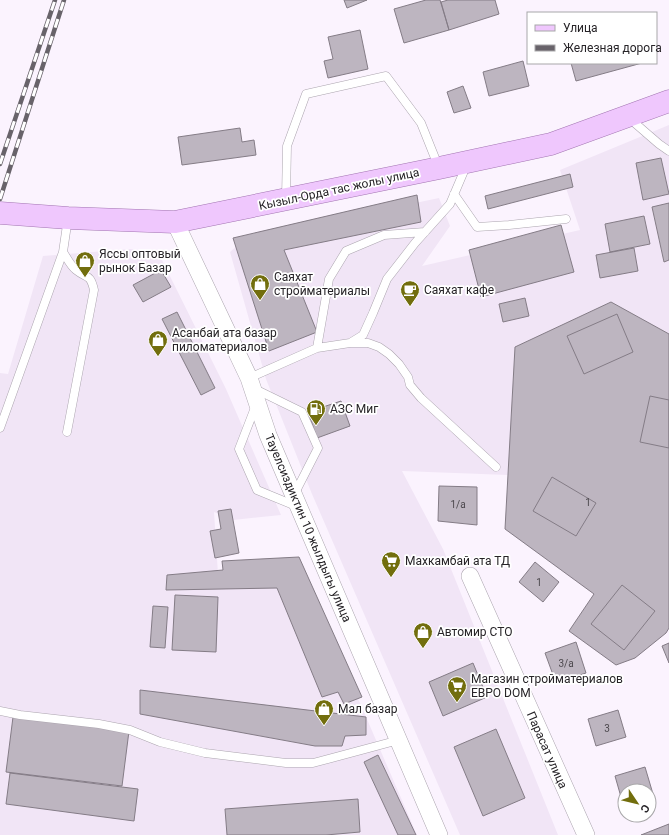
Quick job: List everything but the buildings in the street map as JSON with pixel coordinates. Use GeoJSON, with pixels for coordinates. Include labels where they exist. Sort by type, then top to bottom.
{"type":"FeatureCollection","features":[{"type":"Feature","properties":{"kind":"main road","name":"Кызыл-Орда тас жолы улица"},"geometry":{"type":"LineString","coordinates":[[0,213],[68,218],[175,222],[551,144],[669,101]]}},
{"type":"Feature","properties":{"kind":"street","name":"Тауелсиздиктин 10 жылдыгы улица"},"geometry":{"type":"LineString","coordinates":[[175,222],[253,389],[268,435],[439,835]]}},
{"type":"Feature","properties":{"kind":"street","name":"Парасат улица"},"geometry":{"type":"LineString","coordinates":[[470,576],[586,835]]}},
{"type":"Feature","properties":{"kind":"lane"},"geometry":{"type":"LineString","coordinates":[[286,200],[287,146],[306,94],[386,76],[421,123],[439,168]]}},
{"type":"Feature","properties":{"kind":"lane"},"geometry":{"type":"LineString","coordinates":[[627,116],[669,151]]}},
{"type":"Feature","properties":{"kind":"lane"},"geometry":{"type":"LineString","coordinates":[[350,343],[363,335],[387,278],[450,204],[469,162]]}},
{"type":"Feature","properties":{"kind":"lane"},"geometry":{"type":"LineString","coordinates":[[454,194],[478,227],[566,219]]}},
{"type":"Feature","properties":{"kind":"lane"},"geometry":{"type":"LineString","coordinates":[[0,428],[63,252],[68,218]]}},
{"type":"Feature","properties":{"kind":"lane"},"geometry":{"type":"LineString","coordinates":[[317,348],[329,279],[346,251],[384,235],[425,232]]}},
{"type":"Feature","properties":{"kind":"lane"},"geometry":{"type":"LineString","coordinates":[[63,252],[72,266],[92,281],[94,290],[67,432]]}},
{"type":"Feature","properties":{"kind":"lane"},"geometry":{"type":"LineString","coordinates":[[253,389],[302,412],[318,448],[296,501],[257,490],[239,449],[253,389],[317,348],[350,343],[368,343],[379,347],[389,354],[399,364],[408,377],[410,385],[421,398],[496,467]]}},
{"type":"Feature","properties":{"kind":"lane"},"geometry":{"type":"LineString","coordinates":[[0,711],[20,715],[99,724],[130,730],[160,742],[205,753],[286,763],[313,763],[399,740]]}},
{"type":"Feature","properties":{"kind":"shaded area"},"geometry":{"type":"Polygon","coordinates":[[[669,125],[669,334],[611,302],[515,347],[508,475],[402,471],[443,549],[558,835],[460,835],[312,494],[266,379],[230,252],[245,239],[439,198],[450,226],[422,266],[580,230],[560,170],[669,125]]]}},
{"type":"Feature","properties":{"kind":"shaded area"},"geometry":{"type":"Polygon","coordinates":[[[130,249],[159,254],[226,389],[281,515],[233,520],[214,512],[218,574],[290,560],[360,703],[417,835],[0,835],[0,373],[8,374],[43,256],[130,249]]]}},
{"type":"Feature","properties":{"kind":"railway"},"geometry":{"type":"LineString","coordinates":[[0,164],[55,0]]}},
{"type":"Feature","properties":{"kind":"railway"},"geometry":{"type":"LineString","coordinates":[[0,199],[64,0]]}},
{"type":"Feature","properties":{"kind":"place","name":"Яссы оптовый рынок Базар"},"geometry":{"type":"Point","coordinates":[85,278]}},
{"type":"Feature","properties":{"kind":"place","name":"Саяхат стройматериалы"},"geometry":{"type":"Point","coordinates":[260,301]}},
{"type":"Feature","properties":{"kind":"place","name":"Саяхат кафе"},"geometry":{"type":"Point","coordinates":[410,307]}},
{"type":"Feature","properties":{"kind":"place","name":"Асанбай ата базар пиломатериалов"},"geometry":{"type":"Point","coordinates":[158,357]}},
{"type":"Feature","properties":{"kind":"place","name":"АЗС Миг"},"geometry":{"type":"Point","coordinates":[316,426]}},
{"type":"Feature","properties":{"kind":"place","name":"Махкамбай ата ТД"},"geometry":{"type":"Point","coordinates":[391,578]}},
{"type":"Feature","properties":{"kind":"place","name":"Автомир СТО"},"geometry":{"type":"Point","coordinates":[423,649]}},
{"type":"Feature","properties":{"kind":"place","name":"Магазин стройматериалов ЕВРО DOM"},"geometry":{"type":"Point","coordinates":[457,703]}},
{"type":"Feature","properties":{"kind":"place","name":"Мал базар"},"geometry":{"type":"Point","coordinates":[324,726]}}]}
